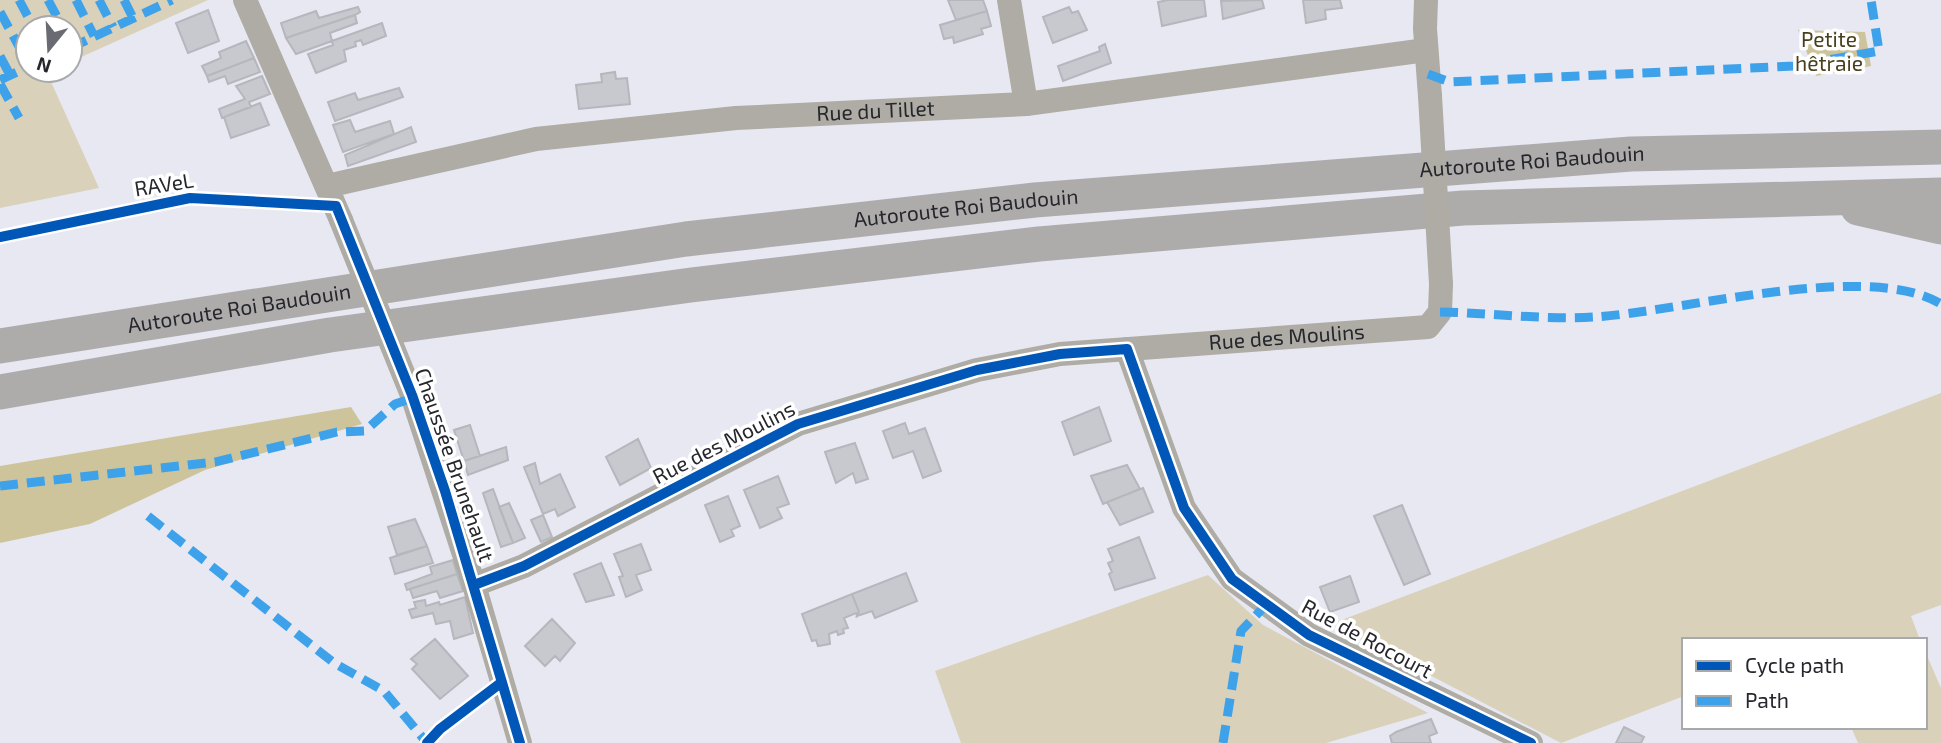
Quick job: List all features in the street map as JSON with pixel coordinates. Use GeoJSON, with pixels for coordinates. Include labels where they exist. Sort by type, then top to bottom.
{"type":"FeatureCollection","features":[{"type":"Feature","properties":{"kind":"highway","name":"Autoroute Roi Baudouin"},"geometry":{"type":"LineString","coordinates":[[0,346],[686,239],[1035,200],[1631,154],[1941,147]]}},
{"type":"Feature","properties":{"kind":"highway","name":"Autoroute Roi Baudouin"},"geometry":{"type":"LineString","coordinates":[[0,392],[330,335],[691,285],[1039,244],[1464,208],[1941,195]]}},
{"type":"Feature","properties":{"kind":"highway"},"geometry":{"type":"LineString","coordinates":[[1825,197],[1876,215],[1941,227]]}},
{"type":"Feature","properties":{"kind":"street","name":"Chaussée Brunehault"},"geometry":{"type":"LineString","coordinates":[[245,0],[327,186],[412,395],[474,584],[520,743]]}},
{"type":"Feature","properties":{"kind":"street"},"geometry":{"type":"LineString","coordinates":[[1010,0],[1026,104]]}},
{"type":"Feature","properties":{"kind":"street","name":"Rue des Moulins"},"geometry":{"type":"LineString","coordinates":[[474,584],[524,566],[798,424],[977,370],[1060,354],[1429,327],[1440,312],[1441,284],[1426,50],[1426,0]]}},
{"type":"Feature","properties":{"kind":"street","name":"Rue du Tillet"},"geometry":{"type":"LineString","coordinates":[[327,186],[536,139],[736,118],[1026,104],[1426,50]]}},
{"type":"Feature","properties":{"kind":"street","name":"Rue de Rocourt"},"geometry":{"type":"LineString","coordinates":[[1127,349],[1184,508],[1232,579],[1309,635],[1531,743]]}},
{"type":"Feature","properties":{"kind":"shaded area"},"geometry":{"type":"Polygon","coordinates":[[[0,0],[208,0],[84,56],[84,14],[14,14],[14,84],[52,84],[99,188],[0,208],[0,0]]]}},
{"type":"Feature","properties":{"kind":"shaded area"},"geometry":{"type":"Polygon","coordinates":[[[1941,393],[1941,605],[1911,616],[1919,638],[1682,638],[1682,697],[1561,743],[1331,624],[1941,393]]]}},
{"type":"Feature","properties":{"kind":"shaded area"},"geometry":{"type":"Polygon","coordinates":[[[1208,575],[1263,625],[1428,713],[1326,743],[961,743],[935,671],[1208,575]]]}},
{"type":"Feature","properties":{"kind":"shaded area"},"geometry":{"type":"Polygon","coordinates":[[[1927,656],[1941,688],[1941,743],[1858,743],[1852,729],[1927,729],[1927,656]]]}},
{"type":"Feature","properties":{"kind":"green space","name":"Petite hêtraie"},"geometry":{"type":"Polygon","coordinates":[[[1798,30],[1865,32],[1871,66],[1816,76],[1798,30]]]}},
{"type":"Feature","properties":{"kind":"green space"},"geometry":{"type":"Polygon","coordinates":[[[351,407],[362,424],[205,470],[90,524],[0,543],[0,466],[351,407]]]}},
{"type":"Feature","properties":{"kind":"building"},"geometry":{"type":"Polygon","coordinates":[[[948,0],[983,0],[987,11],[956,20],[948,0]]]}},
{"type":"Feature","properties":{"kind":"building"},"geometry":{"type":"Polygon","coordinates":[[[1204,0],[1206,16],[1162,26],[1158,2],[1204,0]]]}},
{"type":"Feature","properties":{"kind":"building"},"geometry":{"type":"Polygon","coordinates":[[[1262,0],[1264,8],[1223,19],[1221,1],[1262,0]]]}},
{"type":"Feature","properties":{"kind":"building"},"geometry":{"type":"Polygon","coordinates":[[[1303,0],[1340,0],[1342,8],[1325,10],[1326,19],[1306,23],[1303,0]]]}},
{"type":"Feature","properties":{"kind":"building"},"geometry":{"type":"Polygon","coordinates":[[[358,7],[360,12],[355,15],[286,38],[281,23],[316,11],[319,18],[358,7]]]}},
{"type":"Feature","properties":{"kind":"building"},"geometry":{"type":"Polygon","coordinates":[[[1069,7],[1072,13],[1078,11],[1087,30],[1053,43],[1043,17],[1069,7]]]}},
{"type":"Feature","properties":{"kind":"building"},"geometry":{"type":"Polygon","coordinates":[[[208,10],[219,41],[188,53],[176,23],[208,10]]]}},
{"type":"Feature","properties":{"kind":"building"},"geometry":{"type":"Polygon","coordinates":[[[987,11],[991,26],[981,29],[983,34],[954,43],[953,37],[944,39],[940,25],[987,11]]]}},
{"type":"Feature","properties":{"kind":"building"},"geometry":{"type":"Polygon","coordinates":[[[355,15],[357,23],[330,33],[332,41],[296,54],[286,38],[355,15]]]}},
{"type":"Feature","properties":{"kind":"building"},"geometry":{"type":"Polygon","coordinates":[[[382,23],[386,36],[363,45],[361,40],[355,42],[356,46],[344,50],[346,61],[316,73],[308,54],[333,45],[332,41],[382,23]]]}},
{"type":"Feature","properties":{"kind":"building"},"geometry":{"type":"Polygon","coordinates":[[[246,41],[254,58],[207,76],[202,66],[221,58],[219,52],[246,41]]]}},
{"type":"Feature","properties":{"kind":"building"},"geometry":{"type":"Polygon","coordinates":[[[1105,44],[1111,63],[1063,81],[1058,66],[1100,51],[1099,47],[1105,44]]]}},
{"type":"Feature","properties":{"kind":"building"},"geometry":{"type":"Polygon","coordinates":[[[254,58],[260,72],[228,84],[225,76],[209,82],[207,76],[254,58]]]}},
{"type":"Feature","properties":{"kind":"building"},"geometry":{"type":"Polygon","coordinates":[[[615,72],[616,79],[627,78],[630,104],[579,109],[576,85],[602,82],[601,74],[615,72]]]}},
{"type":"Feature","properties":{"kind":"building"},"geometry":{"type":"Polygon","coordinates":[[[262,76],[270,94],[249,102],[251,107],[222,118],[219,109],[245,99],[236,86],[262,76]]]}},
{"type":"Feature","properties":{"kind":"building"},"geometry":{"type":"Polygon","coordinates":[[[399,88],[403,97],[335,121],[328,102],[355,93],[358,100],[399,88]]]}},
{"type":"Feature","properties":{"kind":"building"},"geometry":{"type":"Polygon","coordinates":[[[260,103],[269,125],[231,138],[224,117],[260,103]]]}},
{"type":"Feature","properties":{"kind":"building"},"geometry":{"type":"Polygon","coordinates":[[[350,120],[355,132],[390,121],[394,134],[343,152],[333,125],[350,120]]]}},
{"type":"Feature","properties":{"kind":"building"},"geometry":{"type":"Polygon","coordinates":[[[411,127],[416,142],[348,166],[345,155],[411,127]]]}},
{"type":"Feature","properties":{"kind":"building"},"geometry":{"type":"Polygon","coordinates":[[[1099,407],[1111,441],[1074,455],[1062,422],[1099,407]]]}},
{"type":"Feature","properties":{"kind":"building"},"geometry":{"type":"Polygon","coordinates":[[[905,423],[909,434],[925,428],[941,471],[923,478],[913,451],[893,458],[883,431],[905,423]]]}},
{"type":"Feature","properties":{"kind":"building"},"geometry":{"type":"Polygon","coordinates":[[[470,425],[480,456],[464,461],[454,430],[470,425]]]}},
{"type":"Feature","properties":{"kind":"building"},"geometry":{"type":"Polygon","coordinates":[[[638,439],[651,468],[620,485],[606,457],[638,439]]]}},
{"type":"Feature","properties":{"kind":"building"},"geometry":{"type":"Polygon","coordinates":[[[855,443],[868,479],[856,483],[853,473],[836,483],[825,452],[855,443]]]}},
{"type":"Feature","properties":{"kind":"building"},"geometry":{"type":"Polygon","coordinates":[[[506,447],[508,460],[468,475],[464,461],[506,447]]]}},
{"type":"Feature","properties":{"kind":"building"},"geometry":{"type":"Polygon","coordinates":[[[535,463],[540,484],[560,474],[575,507],[558,516],[555,509],[543,514],[524,467],[535,463]]]}},
{"type":"Feature","properties":{"kind":"building"},"geometry":{"type":"Polygon","coordinates":[[[1127,465],[1140,489],[1103,504],[1091,476],[1127,465]]]}},
{"type":"Feature","properties":{"kind":"building"},"geometry":{"type":"Polygon","coordinates":[[[778,476],[789,504],[777,508],[782,518],[760,528],[744,490],[778,476]]]}},
{"type":"Feature","properties":{"kind":"building"},"geometry":{"type":"Polygon","coordinates":[[[1143,488],[1153,512],[1120,525],[1107,502],[1143,488]]]}},
{"type":"Feature","properties":{"kind":"building"},"geometry":{"type":"Polygon","coordinates":[[[493,489],[513,543],[501,547],[483,493],[493,489]]]}},
{"type":"Feature","properties":{"kind":"building"},"geometry":{"type":"Polygon","coordinates":[[[728,496],[740,526],[731,530],[734,536],[720,542],[705,505],[728,496]]]}},
{"type":"Feature","properties":{"kind":"building"},"geometry":{"type":"Polygon","coordinates":[[[509,503],[525,538],[513,543],[499,507],[509,503]]]}},
{"type":"Feature","properties":{"kind":"building"},"geometry":{"type":"Polygon","coordinates":[[[1402,505],[1430,574],[1404,585],[1374,516],[1402,505]]]}},
{"type":"Feature","properties":{"kind":"building"},"geometry":{"type":"Polygon","coordinates":[[[543,515],[552,537],[541,542],[531,520],[543,515]]]}},
{"type":"Feature","properties":{"kind":"building"},"geometry":{"type":"Polygon","coordinates":[[[415,519],[427,546],[397,555],[388,527],[415,519]]]}},
{"type":"Feature","properties":{"kind":"building"},"geometry":{"type":"Polygon","coordinates":[[[1139,537],[1155,578],[1115,590],[1109,574],[1112,572],[1108,563],[1113,561],[1108,549],[1139,537]]]}},
{"type":"Feature","properties":{"kind":"building"},"geometry":{"type":"Polygon","coordinates":[[[641,544],[651,570],[636,575],[642,590],[626,597],[619,577],[623,576],[614,554],[641,544]]]}},
{"type":"Feature","properties":{"kind":"building"},"geometry":{"type":"Polygon","coordinates":[[[427,546],[433,563],[395,574],[390,558],[427,546]]]}},
{"type":"Feature","properties":{"kind":"building"},"geometry":{"type":"Polygon","coordinates":[[[453,560],[457,574],[407,590],[405,584],[432,574],[430,567],[453,560]]]}},
{"type":"Feature","properties":{"kind":"building"},"geometry":{"type":"Polygon","coordinates":[[[601,563],[614,595],[586,602],[574,574],[601,563]]]}},
{"type":"Feature","properties":{"kind":"building"},"geometry":{"type":"Polygon","coordinates":[[[906,573],[917,601],[875,618],[872,611],[857,616],[859,612],[852,594],[906,573]]]}},
{"type":"Feature","properties":{"kind":"building"},"geometry":{"type":"Polygon","coordinates":[[[457,574],[463,591],[440,598],[437,591],[413,598],[410,589],[457,574]]]}},
{"type":"Feature","properties":{"kind":"building"},"geometry":{"type":"Polygon","coordinates":[[[1350,576],[1359,602],[1330,612],[1320,587],[1350,576]]]}},
{"type":"Feature","properties":{"kind":"building"},"geometry":{"type":"Polygon","coordinates":[[[852,594],[859,612],[857,616],[856,613],[844,618],[848,628],[843,629],[844,633],[838,635],[837,631],[829,634],[830,644],[818,646],[816,640],[812,641],[802,614],[852,594]]]}},
{"type":"Feature","properties":{"kind":"building"},"geometry":{"type":"Polygon","coordinates":[[[465,597],[473,633],[454,639],[450,621],[436,624],[433,613],[412,618],[409,610],[416,608],[414,602],[425,600],[426,606],[439,602],[440,605],[465,597]]]}},
{"type":"Feature","properties":{"kind":"building"},"geometry":{"type":"Polygon","coordinates":[[[552,619],[575,643],[560,661],[555,656],[545,666],[525,646],[552,619]]]}},
{"type":"Feature","properties":{"kind":"building"},"geometry":{"type":"Polygon","coordinates":[[[435,639],[468,676],[440,699],[412,669],[417,664],[411,659],[435,639]]]}},
{"type":"Feature","properties":{"kind":"building"},"geometry":{"type":"Polygon","coordinates":[[[1431,719],[1437,733],[1429,736],[1431,743],[1392,743],[1390,736],[1396,732],[1431,719]]]}},
{"type":"Feature","properties":{"kind":"building"},"geometry":{"type":"Polygon","coordinates":[[[1624,727],[1644,737],[1641,743],[1616,743],[1624,727]]]}},
{"type":"Feature","properties":{"kind":"marked path"},"geometry":{"type":"LineString","coordinates":[[19,0],[26,14]]}},
{"type":"Feature","properties":{"kind":"marked path"},"geometry":{"type":"LineString","coordinates":[[48,0],[56,14]]}},
{"type":"Feature","properties":{"kind":"marked path"},"geometry":{"type":"LineString","coordinates":[[76,0],[94,36]]}},
{"type":"Feature","properties":{"kind":"marked path"},"geometry":{"type":"LineString","coordinates":[[99,0],[113,27]]}},
{"type":"Feature","properties":{"kind":"marked path"},"geometry":{"type":"LineString","coordinates":[[124,0],[133,18]]}},
{"type":"Feature","properties":{"kind":"marked path"},"geometry":{"type":"LineString","coordinates":[[84,41],[172,0]]}},
{"type":"Feature","properties":{"kind":"marked path"},"geometry":{"type":"LineString","coordinates":[[1428,74],[1450,82],[1794,66],[1879,51],[1871,0]]}},
{"type":"Feature","properties":{"kind":"marked path"},"geometry":{"type":"LineString","coordinates":[[0,12],[14,38]]}},
{"type":"Feature","properties":{"kind":"marked path"},"geometry":{"type":"LineString","coordinates":[[0,56],[10,75]]}},
{"type":"Feature","properties":{"kind":"marked path"},"geometry":{"type":"LineString","coordinates":[[0,80],[14,74]]}},
{"type":"Feature","properties":{"kind":"marked path"},"geometry":{"type":"LineString","coordinates":[[0,84],[19,118]]}},
{"type":"Feature","properties":{"kind":"marked path"},"geometry":{"type":"LineString","coordinates":[[1440,312],[1556,318],[1594,317],[1822,287],[1868,287],[1909,292],[1941,304]]}},
{"type":"Feature","properties":{"kind":"marked path"},"geometry":{"type":"LineString","coordinates":[[0,486],[215,462],[337,432],[365,431],[395,404],[413,398]]}},
{"type":"Feature","properties":{"kind":"marked path"},"geometry":{"type":"LineString","coordinates":[[148,516],[334,663],[384,691],[427,743]]}},
{"type":"Feature","properties":{"kind":"marked path"},"geometry":{"type":"LineString","coordinates":[[1223,743],[1241,631],[1267,604]]}},
{"type":"Feature","properties":{"kind":"cycle path","name":"RAVeL"},"geometry":{"type":"LineString","coordinates":[[0,237],[190,198],[336,206],[412,395],[445,491],[520,743]]}},
{"type":"Feature","properties":{"kind":"cycle path"},"geometry":{"type":"LineString","coordinates":[[474,585],[524,566],[798,424],[977,370],[1060,354],[1127,349],[1184,508],[1232,579],[1309,635],[1531,743]]}},
{"type":"Feature","properties":{"kind":"cycle path"},"geometry":{"type":"LineString","coordinates":[[427,743],[440,729],[502,682]]}}]}
